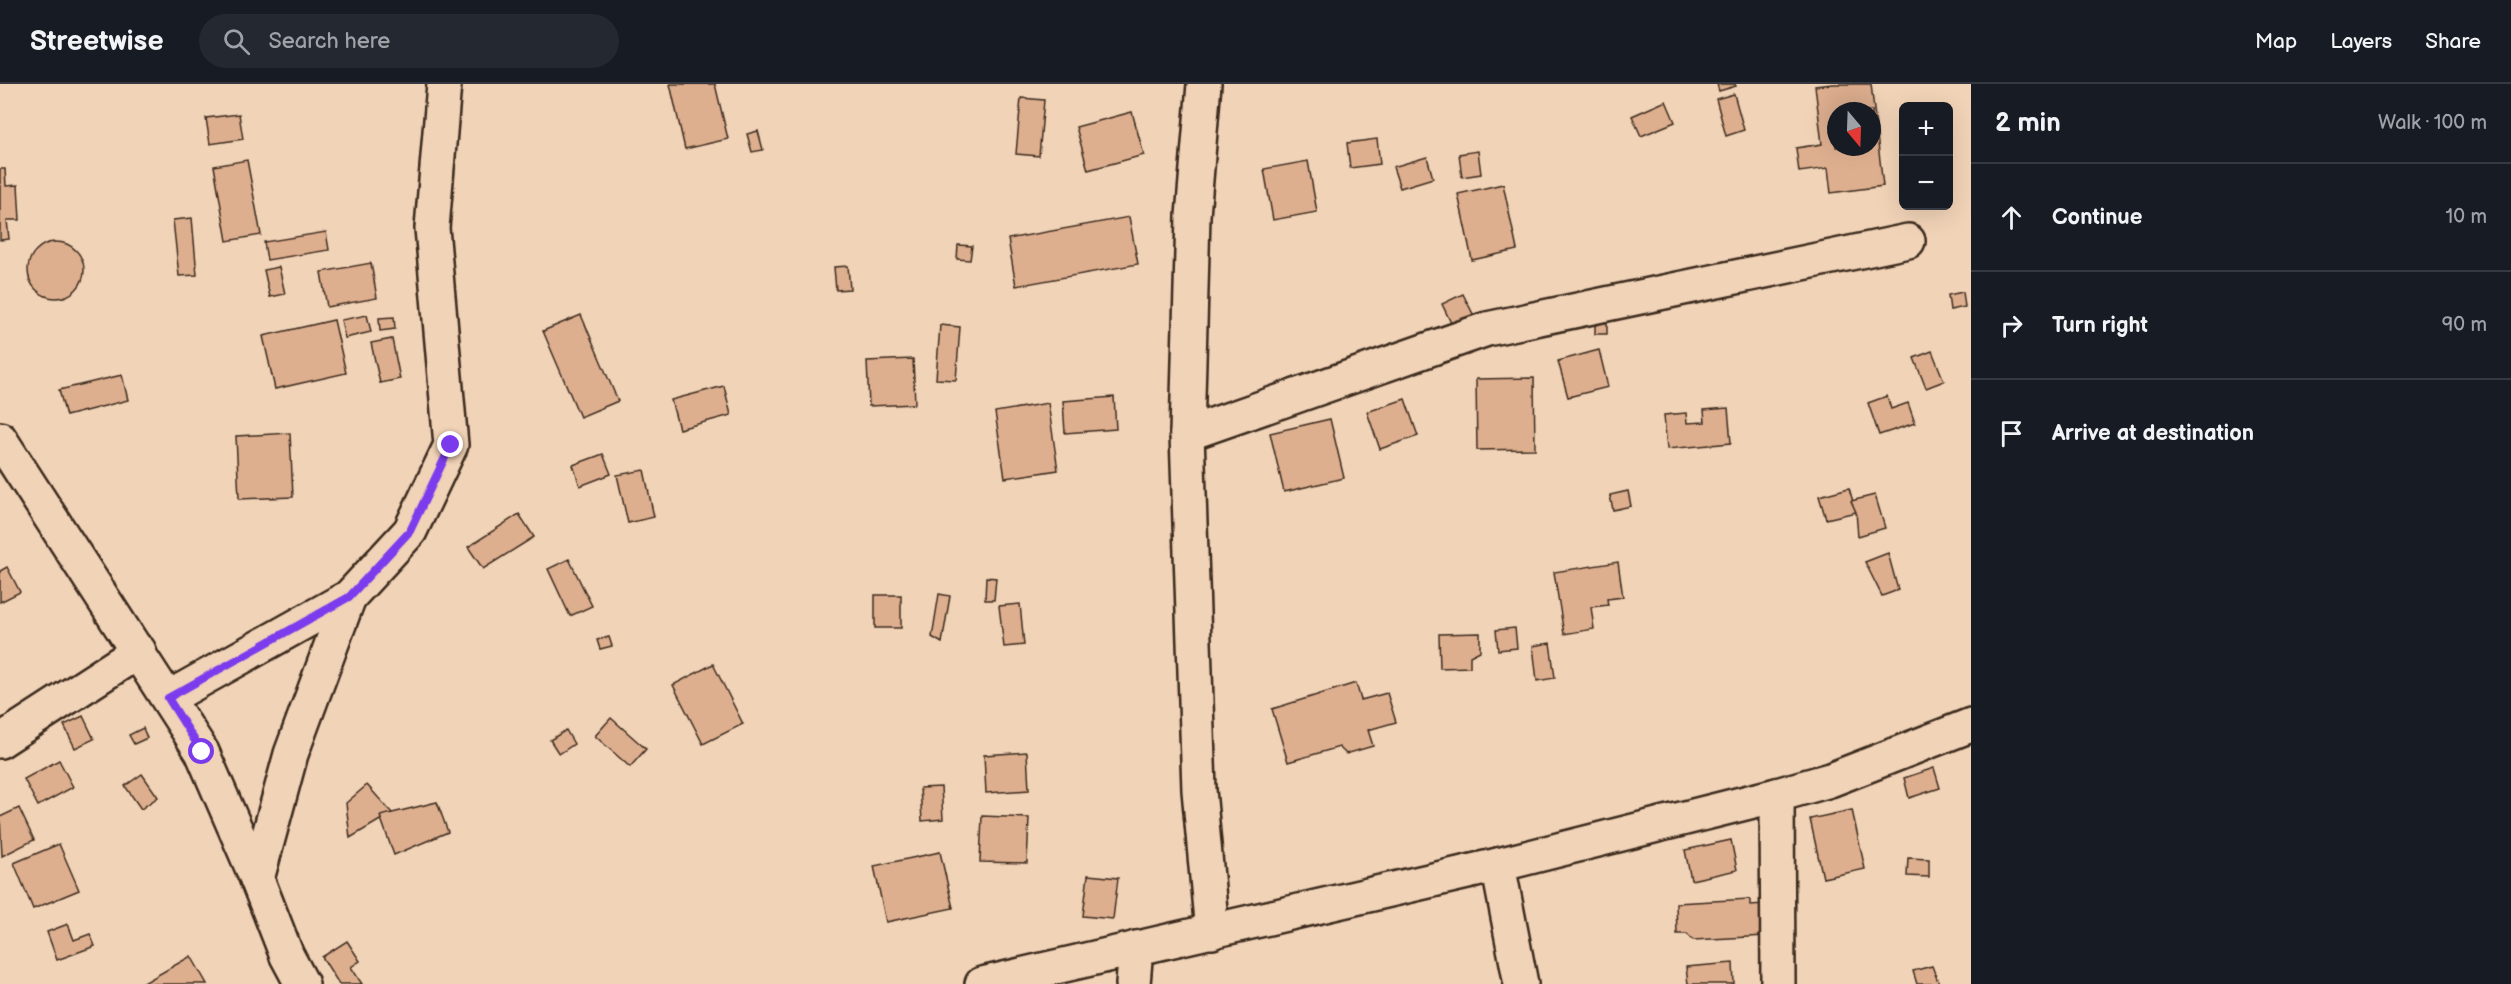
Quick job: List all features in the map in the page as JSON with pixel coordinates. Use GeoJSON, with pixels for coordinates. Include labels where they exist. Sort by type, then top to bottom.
{"type":"FeatureCollection","features":[{"type":"Feature","properties":{"kind":"street"},"geometry":{"type":"LineString","coordinates":[[168,698],[349,597],[410,531],[451,445],[432,228],[444,84]]}},
{"type":"Feature","properties":{"kind":"street"},"geometry":{"type":"LineString","coordinates":[[1204,84],[1192,216],[1187,434],[1199,790],[1212,932]]}},
{"type":"Feature","properties":{"kind":"street"},"geometry":{"type":"LineString","coordinates":[[1187,434],[1487,329],[1908,241]]}},
{"type":"Feature","properties":{"kind":"street"},"geometry":{"type":"LineString","coordinates":[[0,439],[139,651],[202,752],[257,879],[287,956],[302,984]]}},
{"type":"Feature","properties":{"kind":"street"},"geometry":{"type":"LineString","coordinates":[[257,879],[291,754],[349,597]]}},
{"type":"Feature","properties":{"kind":"street"},"geometry":{"type":"LineString","coordinates":[[0,741],[139,651]]}},
{"type":"Feature","properties":{"kind":"street"},"geometry":{"type":"LineString","coordinates":[[982,984],[1498,865],[1778,795],[1830,780],[1971,725]]}},
{"type":"Feature","properties":{"kind":"street"},"geometry":{"type":"LineString","coordinates":[[1778,795],[1778,984]]}},
{"type":"Feature","properties":{"kind":"street"},"geometry":{"type":"LineString","coordinates":[[1498,865],[1521,984]]}},
{"type":"Feature","properties":{"kind":"street"},"geometry":{"type":"LineString","coordinates":[[1133,984],[1136,948]]}},
{"type":"Feature","properties":{"kind":"building"},"geometry":{"type":"Polygon","coordinates":[[[670,84],[715,84],[728,139],[685,149],[670,84]]]}},
{"type":"Feature","properties":{"kind":"building"},"geometry":{"type":"Polygon","coordinates":[[[1717,84],[1735,84],[1736,86],[1719,91],[1717,84]]]}},
{"type":"Feature","properties":{"kind":"building"},"geometry":{"type":"Polygon","coordinates":[[[1871,84],[1873,102],[1827,102],[1827,156],[1879,156],[1883,186],[1831,193],[1828,168],[1799,172],[1796,148],[1822,144],[1815,86],[1871,84]]]}},
{"type":"Feature","properties":{"kind":"building"},"geometry":{"type":"Polygon","coordinates":[[[1734,94],[1744,130],[1726,136],[1716,99],[1734,94]]]}},
{"type":"Feature","properties":{"kind":"building"},"geometry":{"type":"Polygon","coordinates":[[[1021,98],[1044,100],[1039,156],[1016,154],[1021,98]]]}},
{"type":"Feature","properties":{"kind":"building"},"geometry":{"type":"Polygon","coordinates":[[[1666,101],[1675,122],[1641,136],[1632,116],[1666,101]]]}},
{"type":"Feature","properties":{"kind":"building"},"geometry":{"type":"Polygon","coordinates":[[[1132,112],[1144,155],[1088,170],[1076,127],[1132,112]]]}},
{"type":"Feature","properties":{"kind":"building"},"geometry":{"type":"Polygon","coordinates":[[[239,114],[243,139],[210,144],[206,118],[239,114]]]}},
{"type":"Feature","properties":{"kind":"building"},"geometry":{"type":"Polygon","coordinates":[[[758,131],[763,150],[752,152],[747,134],[758,131]]]}},
{"type":"Feature","properties":{"kind":"building"},"geometry":{"type":"Polygon","coordinates":[[[1377,139],[1380,164],[1350,168],[1347,143],[1377,139]]]}},
{"type":"Feature","properties":{"kind":"building"},"geometry":{"type":"Polygon","coordinates":[[[1478,151],[1481,174],[1462,177],[1459,154],[1478,151]]]}},
{"type":"Feature","properties":{"kind":"building"},"geometry":{"type":"Polygon","coordinates":[[[1427,157],[1433,178],[1400,188],[1393,167],[1427,157]]]}},
{"type":"Feature","properties":{"kind":"building"},"geometry":{"type":"Polygon","coordinates":[[[247,160],[261,235],[227,241],[214,166],[247,160]]]}},
{"type":"Feature","properties":{"kind":"building"},"geometry":{"type":"Polygon","coordinates":[[[1308,161],[1317,212],[1273,220],[1264,169],[1308,161]]]}},
{"type":"Feature","properties":{"kind":"building"},"geometry":{"type":"Polygon","coordinates":[[[0,169],[5,169],[6,186],[18,185],[20,220],[7,220],[9,239],[0,240],[0,169]]]}},
{"type":"Feature","properties":{"kind":"building"},"geometry":{"type":"Polygon","coordinates":[[[1503,184],[1517,250],[1472,260],[1458,194],[1503,184]]]}},
{"type":"Feature","properties":{"kind":"building"},"geometry":{"type":"Polygon","coordinates":[[[1129,217],[1138,264],[1016,286],[1008,239],[1129,217]]]}},
{"type":"Feature","properties":{"kind":"building"},"geometry":{"type":"Polygon","coordinates":[[[192,218],[197,275],[179,276],[173,220],[192,218]]]}},
{"type":"Feature","properties":{"kind":"building"},"geometry":{"type":"Polygon","coordinates":[[[326,232],[329,250],[267,260],[264,242],[326,232]]]}},
{"type":"Feature","properties":{"kind":"building"},"geometry":{"type":"Polygon","coordinates":[[[50,242],[62,242],[72,246],[80,254],[84,270],[80,286],[72,294],[62,298],[50,298],[40,294],[32,286],[28,276],[28,264],[32,254],[40,246],[50,242]]]}},
{"type":"Feature","properties":{"kind":"building"},"geometry":{"type":"Polygon","coordinates":[[[958,245],[972,246],[970,260],[957,259],[958,245]]]}},
{"type":"Feature","properties":{"kind":"building"},"geometry":{"type":"Polygon","coordinates":[[[371,263],[377,298],[327,307],[321,272],[371,263]]]}},
{"type":"Feature","properties":{"kind":"building"},"geometry":{"type":"Polygon","coordinates":[[[848,266],[850,289],[836,290],[834,267],[848,266]]]}},
{"type":"Feature","properties":{"kind":"building"},"geometry":{"type":"Polygon","coordinates":[[[279,267],[285,294],[270,297],[264,270],[279,267]]]}},
{"type":"Feature","properties":{"kind":"building"},"geometry":{"type":"Polygon","coordinates":[[[1963,292],[1965,307],[1950,310],[1948,295],[1963,292]]]}},
{"type":"Feature","properties":{"kind":"building"},"geometry":{"type":"Polygon","coordinates":[[[1463,294],[1474,316],[1453,327],[1442,304],[1463,294]]]}},
{"type":"Feature","properties":{"kind":"building"},"geometry":{"type":"Polygon","coordinates":[[[367,315],[371,332],[345,338],[341,320],[367,315]]]}},
{"type":"Feature","properties":{"kind":"building"},"geometry":{"type":"Polygon","coordinates":[[[581,315],[618,401],[580,417],[543,331],[581,315]]]}},
{"type":"Feature","properties":{"kind":"building"},"geometry":{"type":"Polygon","coordinates":[[[1595,316],[1607,316],[1607,334],[1595,334],[1595,316]]]}},
{"type":"Feature","properties":{"kind":"building"},"geometry":{"type":"Polygon","coordinates":[[[394,317],[395,329],[380,331],[379,318],[394,317]]]}},
{"type":"Feature","properties":{"kind":"building"},"geometry":{"type":"Polygon","coordinates":[[[334,320],[346,373],[275,389],[263,336],[334,320]]]}},
{"type":"Feature","properties":{"kind":"building"},"geometry":{"type":"Polygon","coordinates":[[[940,325],[960,327],[956,380],[936,379],[940,325]]]}},
{"type":"Feature","properties":{"kind":"building"},"geometry":{"type":"Polygon","coordinates":[[[392,339],[400,379],[380,383],[371,343],[392,339]]]}},
{"type":"Feature","properties":{"kind":"building"},"geometry":{"type":"Polygon","coordinates":[[[1599,350],[1608,387],[1568,397],[1558,361],[1599,350]]]}},
{"type":"Feature","properties":{"kind":"building"},"geometry":{"type":"Polygon","coordinates":[[[1932,351],[1944,381],[1926,388],[1914,358],[1932,351]]]}},
{"type":"Feature","properties":{"kind":"building"},"geometry":{"type":"Polygon","coordinates":[[[913,359],[915,404],[869,406],[867,361],[913,359]]]}},
{"type":"Feature","properties":{"kind":"building"},"geometry":{"type":"Polygon","coordinates":[[[122,375],[128,400],[66,416],[59,390],[122,375]]]}},
{"type":"Feature","properties":{"kind":"building"},"geometry":{"type":"Polygon","coordinates":[[[1534,378],[1535,449],[1477,450],[1476,379],[1534,378]]]}},
{"type":"Feature","properties":{"kind":"building"},"geometry":{"type":"Polygon","coordinates":[[[724,386],[731,415],[679,429],[671,400],[724,386]]]}},
{"type":"Feature","properties":{"kind":"building"},"geometry":{"type":"Polygon","coordinates":[[[1887,396],[1891,409],[1908,403],[1915,423],[1879,435],[1868,403],[1887,396]]]}},
{"type":"Feature","properties":{"kind":"building"},"geometry":{"type":"Polygon","coordinates":[[[1114,397],[1116,429],[1065,433],[1063,401],[1114,397]]]}},
{"type":"Feature","properties":{"kind":"building"},"geometry":{"type":"Polygon","coordinates":[[[1405,399],[1418,436],[1380,449],[1367,412],[1405,399]]]}},
{"type":"Feature","properties":{"kind":"building"},"geometry":{"type":"Polygon","coordinates":[[[1048,403],[1058,470],[1005,478],[995,412],[1048,403]]]}},
{"type":"Feature","properties":{"kind":"building"},"geometry":{"type":"Polygon","coordinates":[[[1728,408],[1731,443],[1667,449],[1664,415],[1686,413],[1687,423],[1705,422],[1704,410],[1728,408]]]}},
{"type":"Feature","properties":{"kind":"building"},"geometry":{"type":"Polygon","coordinates":[[[1330,419],[1344,478],[1284,492],[1270,433],[1330,419]]]}},
{"type":"Feature","properties":{"kind":"building"},"geometry":{"type":"Polygon","coordinates":[[[290,433],[293,497],[239,499],[236,436],[290,433]]]}},
{"type":"Feature","properties":{"kind":"building"},"geometry":{"type":"Polygon","coordinates":[[[603,454],[611,474],[580,486],[573,465],[603,454]]]}},
{"type":"Feature","properties":{"kind":"building"},"geometry":{"type":"Polygon","coordinates":[[[644,470],[654,517],[628,523],[617,475],[644,470]]]}},
{"type":"Feature","properties":{"kind":"building"},"geometry":{"type":"Polygon","coordinates":[[[1849,488],[1856,512],[1826,519],[1819,496],[1849,488]]]}},
{"type":"Feature","properties":{"kind":"building"},"geometry":{"type":"Polygon","coordinates":[[[1628,491],[1631,506],[1613,510],[1610,495],[1628,491]]]}},
{"type":"Feature","properties":{"kind":"building"},"geometry":{"type":"Polygon","coordinates":[[[1875,495],[1885,528],[1858,536],[1856,512],[1851,501],[1875,495]]]}},
{"type":"Feature","properties":{"kind":"building"},"geometry":{"type":"Polygon","coordinates":[[[519,514],[534,537],[483,569],[468,547],[519,514]]]}},
{"type":"Feature","properties":{"kind":"building"},"geometry":{"type":"Polygon","coordinates":[[[1888,553],[1898,590],[1882,596],[1865,562],[1888,553]]]}},
{"type":"Feature","properties":{"kind":"building"},"geometry":{"type":"Polygon","coordinates":[[[569,559],[592,606],[570,616],[548,569],[569,559]]]}},
{"type":"Feature","properties":{"kind":"building"},"geometry":{"type":"Polygon","coordinates":[[[1618,562],[1623,597],[1607,599],[1608,605],[1591,607],[1594,629],[1564,634],[1554,572],[1618,562]]]}},
{"type":"Feature","properties":{"kind":"building"},"geometry":{"type":"Polygon","coordinates":[[[7,567],[20,592],[0,602],[0,571],[7,567]]]}},
{"type":"Feature","properties":{"kind":"building"},"geometry":{"type":"Polygon","coordinates":[[[986,577],[996,578],[994,600],[985,600],[986,577]]]}},
{"type":"Feature","properties":{"kind":"building"},"geometry":{"type":"Polygon","coordinates":[[[939,594],[950,596],[942,643],[932,637],[939,594]]]}},
{"type":"Feature","properties":{"kind":"building"},"geometry":{"type":"Polygon","coordinates":[[[875,595],[901,595],[901,628],[875,628],[875,595]]]}},
{"type":"Feature","properties":{"kind":"building"},"geometry":{"type":"Polygon","coordinates":[[[1020,604],[1024,645],[1004,647],[999,606],[1020,604]]]}},
{"type":"Feature","properties":{"kind":"building"},"geometry":{"type":"Polygon","coordinates":[[[1515,628],[1517,648],[1498,650],[1496,630],[1515,628]]]}},
{"type":"Feature","properties":{"kind":"building"},"geometry":{"type":"Polygon","coordinates":[[[1480,633],[1480,651],[1470,656],[1470,667],[1440,668],[1439,634],[1480,633]]]}},
{"type":"Feature","properties":{"kind":"building"},"geometry":{"type":"Polygon","coordinates":[[[609,637],[612,646],[600,649],[597,640],[609,637]]]}},
{"type":"Feature","properties":{"kind":"building"},"geometry":{"type":"Polygon","coordinates":[[[1550,643],[1555,678],[1537,681],[1533,646],[1550,643]]]}},
{"type":"Feature","properties":{"kind":"building"},"geometry":{"type":"Polygon","coordinates":[[[713,664],[743,724],[703,744],[673,685],[713,664]]]}},
{"type":"Feature","properties":{"kind":"building"},"geometry":{"type":"Polygon","coordinates":[[[1356,683],[1361,700],[1387,693],[1396,722],[1368,730],[1373,746],[1346,754],[1339,747],[1288,762],[1272,709],[1356,683]]]}},
{"type":"Feature","properties":{"kind":"building"},"geometry":{"type":"Polygon","coordinates":[[[83,716],[94,739],[75,748],[64,725],[83,716]]]}},
{"type":"Feature","properties":{"kind":"building"},"geometry":{"type":"Polygon","coordinates":[[[611,718],[646,749],[630,767],[595,736],[611,718]]]}},
{"type":"Feature","properties":{"kind":"building"},"geometry":{"type":"Polygon","coordinates":[[[143,728],[147,738],[134,744],[129,735],[143,728]]]}},
{"type":"Feature","properties":{"kind":"building"},"geometry":{"type":"Polygon","coordinates":[[[566,730],[574,744],[559,754],[550,740],[566,730]]]}},
{"type":"Feature","properties":{"kind":"building"},"geometry":{"type":"Polygon","coordinates":[[[1027,752],[1029,790],[986,793],[984,755],[1027,752]]]}},
{"type":"Feature","properties":{"kind":"building"},"geometry":{"type":"Polygon","coordinates":[[[59,760],[73,787],[38,806],[24,779],[59,760]]]}},
{"type":"Feature","properties":{"kind":"building"},"geometry":{"type":"Polygon","coordinates":[[[1934,768],[1940,788],[1909,798],[1904,778],[1934,768]]]}},
{"type":"Feature","properties":{"kind":"building"},"geometry":{"type":"Polygon","coordinates":[[[142,774],[158,797],[141,809],[125,786],[142,774]]]}},
{"type":"Feature","properties":{"kind":"building"},"geometry":{"type":"Polygon","coordinates":[[[367,785],[392,813],[350,838],[346,803],[367,785]]]}},
{"type":"Feature","properties":{"kind":"building"},"geometry":{"type":"Polygon","coordinates":[[[941,787],[943,819],[922,821],[920,788],[941,787]]]}},
{"type":"Feature","properties":{"kind":"building"},"geometry":{"type":"Polygon","coordinates":[[[437,802],[448,832],[394,855],[380,816],[437,802]]]}},
{"type":"Feature","properties":{"kind":"building"},"geometry":{"type":"Polygon","coordinates":[[[19,808],[34,840],[2,856],[0,817],[19,808]]]}},
{"type":"Feature","properties":{"kind":"building"},"geometry":{"type":"Polygon","coordinates":[[[1852,810],[1865,869],[1823,878],[1810,819],[1852,810]]]}},
{"type":"Feature","properties":{"kind":"building"},"geometry":{"type":"Polygon","coordinates":[[[982,816],[1029,818],[1027,863],[980,862],[982,816]]]}},
{"type":"Feature","properties":{"kind":"building"},"geometry":{"type":"Polygon","coordinates":[[[1731,840],[1737,870],[1691,880],[1685,850],[1731,840]]]}},
{"type":"Feature","properties":{"kind":"building"},"geometry":{"type":"Polygon","coordinates":[[[59,844],[79,890],[33,909],[14,863],[59,844]]]}},
{"type":"Feature","properties":{"kind":"building"},"geometry":{"type":"Polygon","coordinates":[[[940,852],[953,908],[886,922],[874,866],[940,852]]]}},
{"type":"Feature","properties":{"kind":"building"},"geometry":{"type":"Polygon","coordinates":[[[1908,858],[1929,859],[1929,877],[1907,876],[1908,858]]]}},
{"type":"Feature","properties":{"kind":"building"},"geometry":{"type":"Polygon","coordinates":[[[1088,875],[1118,878],[1113,919],[1083,916],[1088,875]]]}},
{"type":"Feature","properties":{"kind":"building"},"geometry":{"type":"Polygon","coordinates":[[[1750,899],[1750,905],[1765,904],[1766,936],[1693,940],[1687,934],[1677,934],[1676,903],[1750,899]]]}},
{"type":"Feature","properties":{"kind":"building"},"geometry":{"type":"Polygon","coordinates":[[[68,924],[74,940],[90,934],[95,946],[57,960],[47,932],[68,924]]]}},
{"type":"Feature","properties":{"kind":"building"},"geometry":{"type":"Polygon","coordinates":[[[347,941],[360,961],[351,967],[362,984],[339,984],[322,957],[347,941]]]}},
{"type":"Feature","properties":{"kind":"building"},"geometry":{"type":"Polygon","coordinates":[[[191,956],[207,984],[142,984],[191,956]]]}},
{"type":"Feature","properties":{"kind":"building"},"geometry":{"type":"Polygon","coordinates":[[[1733,963],[1734,984],[1688,984],[1686,967],[1733,963]]]}},
{"type":"Feature","properties":{"kind":"building"},"geometry":{"type":"Polygon","coordinates":[[[1932,966],[1939,984],[1917,984],[1913,971],[1932,966]]]}},
{"type":"Feature","properties":{"kind":"route"},"geometry":{"type":"LineString","coordinates":[[202,752],[168,698],[349,597],[410,531],[451,445]]}}]}
